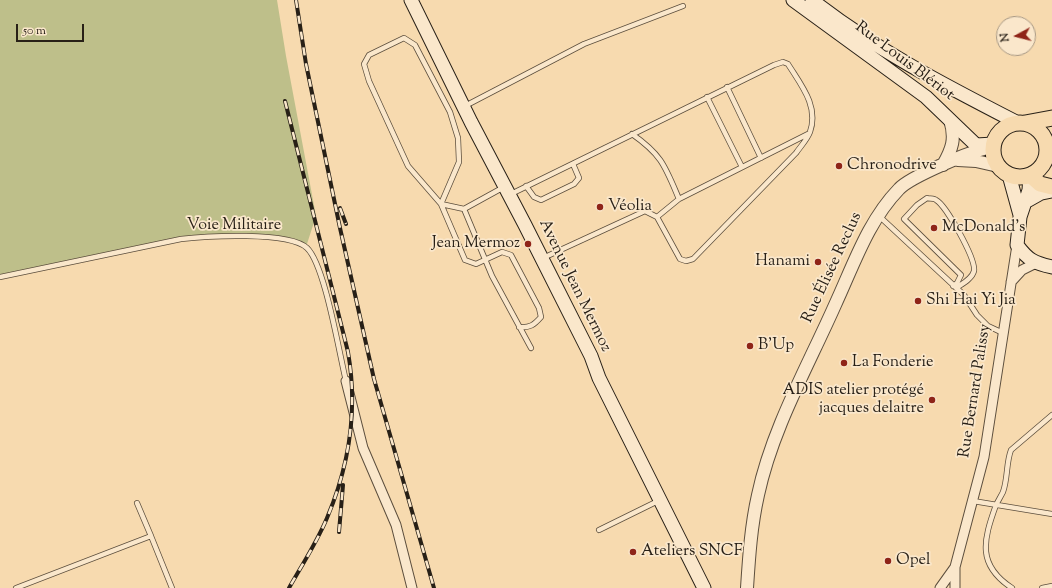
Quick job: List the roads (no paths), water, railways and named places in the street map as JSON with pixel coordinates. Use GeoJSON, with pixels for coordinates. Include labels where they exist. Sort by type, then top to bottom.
{"type":"FeatureCollection","features":[{"type":"Feature","properties":{"kind":"main road","name":"Avenue Jean Mermoz"},"geometry":{"type":"LineString","coordinates":[[411,0],[506,191],[591,356],[598,378],[704,588]]}},
{"type":"Feature","properties":{"kind":"main road","name":"Rue Louis Blériot"},"geometry":{"type":"LineString","coordinates":[[793,0],[926,97],[976,145],[994,146]]}},
{"type":"Feature","properties":{"kind":"main road","name":"Rue Louis Blériot"},"geometry":{"type":"LineString","coordinates":[[812,0],[841,23],[941,83],[1022,123]]}},
{"type":"Feature","properties":{"kind":"main road"},"geometry":{"type":"LineString","coordinates":[[1022,123],[1036,128],[1041,132],[1049,146],[1043,165],[1030,175],[1019,177],[1004,170],[994,157],[994,146],[1000,132],[1005,127],[1022,123],[1052,118]]}},
{"type":"Feature","properties":{"kind":"main road","name":"Rue Bernard Palissy"},"geometry":{"type":"LineString","coordinates":[[1004,170],[1020,217]]}},
{"type":"Feature","properties":{"kind":"main road"},"geometry":{"type":"LineString","coordinates":[[1030,175],[1040,184],[1052,187]]}},
{"type":"Feature","properties":{"kind":"main road","name":"Rue Bernard Palissy"},"geometry":{"type":"LineString","coordinates":[[1017,245],[1020,217],[1029,190],[1030,175]]}},
{"type":"Feature","properties":{"kind":"main road"},"geometry":{"type":"LineString","coordinates":[[1025,202],[1041,193],[1052,191]]}},
{"type":"Feature","properties":{"kind":"main road"},"geometry":{"type":"LineString","coordinates":[[1017,245],[1025,256],[1036,263],[1052,266]]}},
{"type":"Feature","properties":{"kind":"street"},"geometry":{"type":"LineString","coordinates":[[949,163],[954,144],[954,136],[950,120]]}},
{"type":"Feature","properties":{"kind":"street","name":"Rue Élisée Reclus"},"geometry":{"type":"LineString","coordinates":[[747,588],[748,556],[755,509],[775,438],[874,220],[900,187],[926,172],[974,151],[994,146]]}},
{"type":"Feature","properties":{"kind":"street","name":"Rue Élisée Reclus"},"geometry":{"type":"LineString","coordinates":[[949,163],[976,161],[1004,170]]}},
{"type":"Feature","properties":{"kind":"street","name":"Rue Bernard Palissy"},"geometry":{"type":"LineString","coordinates":[[955,588],[955,567],[984,457],[1017,245]]}},
{"type":"Feature","properties":{"kind":"street"},"geometry":{"type":"LineString","coordinates":[[1010,283],[1022,270],[1036,263]]}},
{"type":"Feature","properties":{"kind":"street"},"geometry":{"type":"LineString","coordinates":[[346,381],[363,448],[396,525],[412,588]]}},
{"type":"Feature","properties":{"kind":"street","name":"Rue Bernard Palissy"},"geometry":{"type":"LineString","coordinates":[[940,588],[955,567]]}},
{"type":"Feature","properties":{"kind":"lane"},"geometry":{"type":"LineString","coordinates":[[464,107],[584,44],[684,6]]}},
{"type":"Feature","properties":{"kind":"lane"},"geometry":{"type":"LineString","coordinates":[[441,204],[459,162],[458,138],[450,112],[415,45],[404,38],[369,55],[364,64],[369,81],[408,166],[441,204],[465,260],[476,264],[502,252],[511,255],[539,308],[541,317],[534,325],[519,327]]}},
{"type":"Feature","properties":{"kind":"lane"},"geometry":{"type":"LineString","coordinates":[[441,204],[464,209],[506,191],[526,186],[774,65],[783,62],[788,64],[808,96],[812,119],[809,133],[796,153],[693,259],[686,261],[680,258],[657,217],[645,211],[542,259]]}},
{"type":"Feature","properties":{"kind":"lane"},"geometry":{"type":"LineString","coordinates":[[727,87],[761,158]]}},
{"type":"Feature","properties":{"kind":"lane"},"geometry":{"type":"LineString","coordinates":[[707,97],[742,167]]}},
{"type":"Feature","properties":{"kind":"lane"},"geometry":{"type":"LineString","coordinates":[[657,217],[679,199],[809,133]]}},
{"type":"Feature","properties":{"kind":"lane"},"geometry":{"type":"LineString","coordinates":[[632,134],[650,146],[663,162],[679,199]]}},
{"type":"Feature","properties":{"kind":"lane"},"geometry":{"type":"LineString","coordinates":[[526,186],[534,197],[541,200],[574,184],[579,178],[572,164]]}},
{"type":"Feature","properties":{"kind":"lane"},"geometry":{"type":"LineString","coordinates":[[927,198],[936,200],[943,206],[964,239],[973,263],[974,272],[955,287],[961,275],[904,219],[917,204],[927,198]]}},
{"type":"Feature","properties":{"kind":"lane"},"geometry":{"type":"LineString","coordinates":[[464,209],[485,259],[531,348]]}},
{"type":"Feature","properties":{"kind":"lane"},"geometry":{"type":"LineString","coordinates":[[878,215],[955,287],[988,326],[1003,332]]}},
{"type":"Feature","properties":{"kind":"lane","name":"Voie Militaire"},"geometry":{"type":"LineString","coordinates":[[0,277],[181,239],[205,236],[290,240],[306,247],[315,258],[322,278],[346,381]]}},
{"type":"Feature","properties":{"kind":"lane"},"geometry":{"type":"LineString","coordinates":[[1012,588],[1001,581],[990,569],[986,556],[986,545],[996,504],[1003,491],[1008,457],[1011,450],[1052,415]]}},
{"type":"Feature","properties":{"kind":"lane"},"geometry":{"type":"LineString","coordinates":[[599,530],[660,500]]}},
{"type":"Feature","properties":{"kind":"lane"},"geometry":{"type":"LineString","coordinates":[[973,501],[1052,514]]}},
{"type":"Feature","properties":{"kind":"lane"},"geometry":{"type":"LineString","coordinates":[[137,503],[172,588]]}},
{"type":"Feature","properties":{"kind":"lane"},"geometry":{"type":"LineString","coordinates":[[16,588],[151,536]]}},
{"type":"Feature","properties":{"kind":"lane"},"geometry":{"type":"LineString","coordinates":[[1042,588],[1052,586]]}},
{"type":"Feature","properties":{"kind":"railway"},"geometry":{"type":"LineString","coordinates":[[296,0],[306,64],[340,228],[374,379],[434,588]]}},
{"type":"Feature","properties":{"kind":"railway"},"geometry":{"type":"LineString","coordinates":[[285,101],[348,352],[352,395],[350,437],[335,498],[319,536],[289,588]]}},
{"type":"Feature","properties":{"kind":"railway"},"geometry":{"type":"LineString","coordinates":[[340,208],[346,224]]}},
{"type":"Feature","properties":{"kind":"railway"},"geometry":{"type":"LineString","coordinates":[[339,532],[343,485]]}},
{"type":"Feature","properties":{"kind":"place","name":"Chronodrive"},"geometry":{"type":"Point","coordinates":[839,166]}},
{"type":"Feature","properties":{"kind":"place","name":"Véolia"},"geometry":{"type":"Point","coordinates":[600,207]}},
{"type":"Feature","properties":{"kind":"place","name":"McDonald's"},"geometry":{"type":"Point","coordinates":[934,228]}},
{"type":"Feature","properties":{"kind":"place","name":"Jean Mermoz"},"geometry":{"type":"Point","coordinates":[528,244]}},
{"type":"Feature","properties":{"kind":"place","name":"Hanami"},"geometry":{"type":"Point","coordinates":[818,262]}},
{"type":"Feature","properties":{"kind":"place","name":"Shi Hai Yi Jia"},"geometry":{"type":"Point","coordinates":[918,301]}},
{"type":"Feature","properties":{"kind":"place","name":"B'Up"},"geometry":{"type":"Point","coordinates":[750,346]}},
{"type":"Feature","properties":{"kind":"place","name":"La Fonderie"},"geometry":{"type":"Point","coordinates":[844,363]}},
{"type":"Feature","properties":{"kind":"place","name":"ADIS atelier protégé jacques delaitre"},"geometry":{"type":"Point","coordinates":[932,400]}},
{"type":"Feature","properties":{"kind":"place","name":"Ateliers SNCF"},"geometry":{"type":"Point","coordinates":[633,552]}},
{"type":"Feature","properties":{"kind":"place","name":"Opel"},"geometry":{"type":"Point","coordinates":[888,561]}}]}
